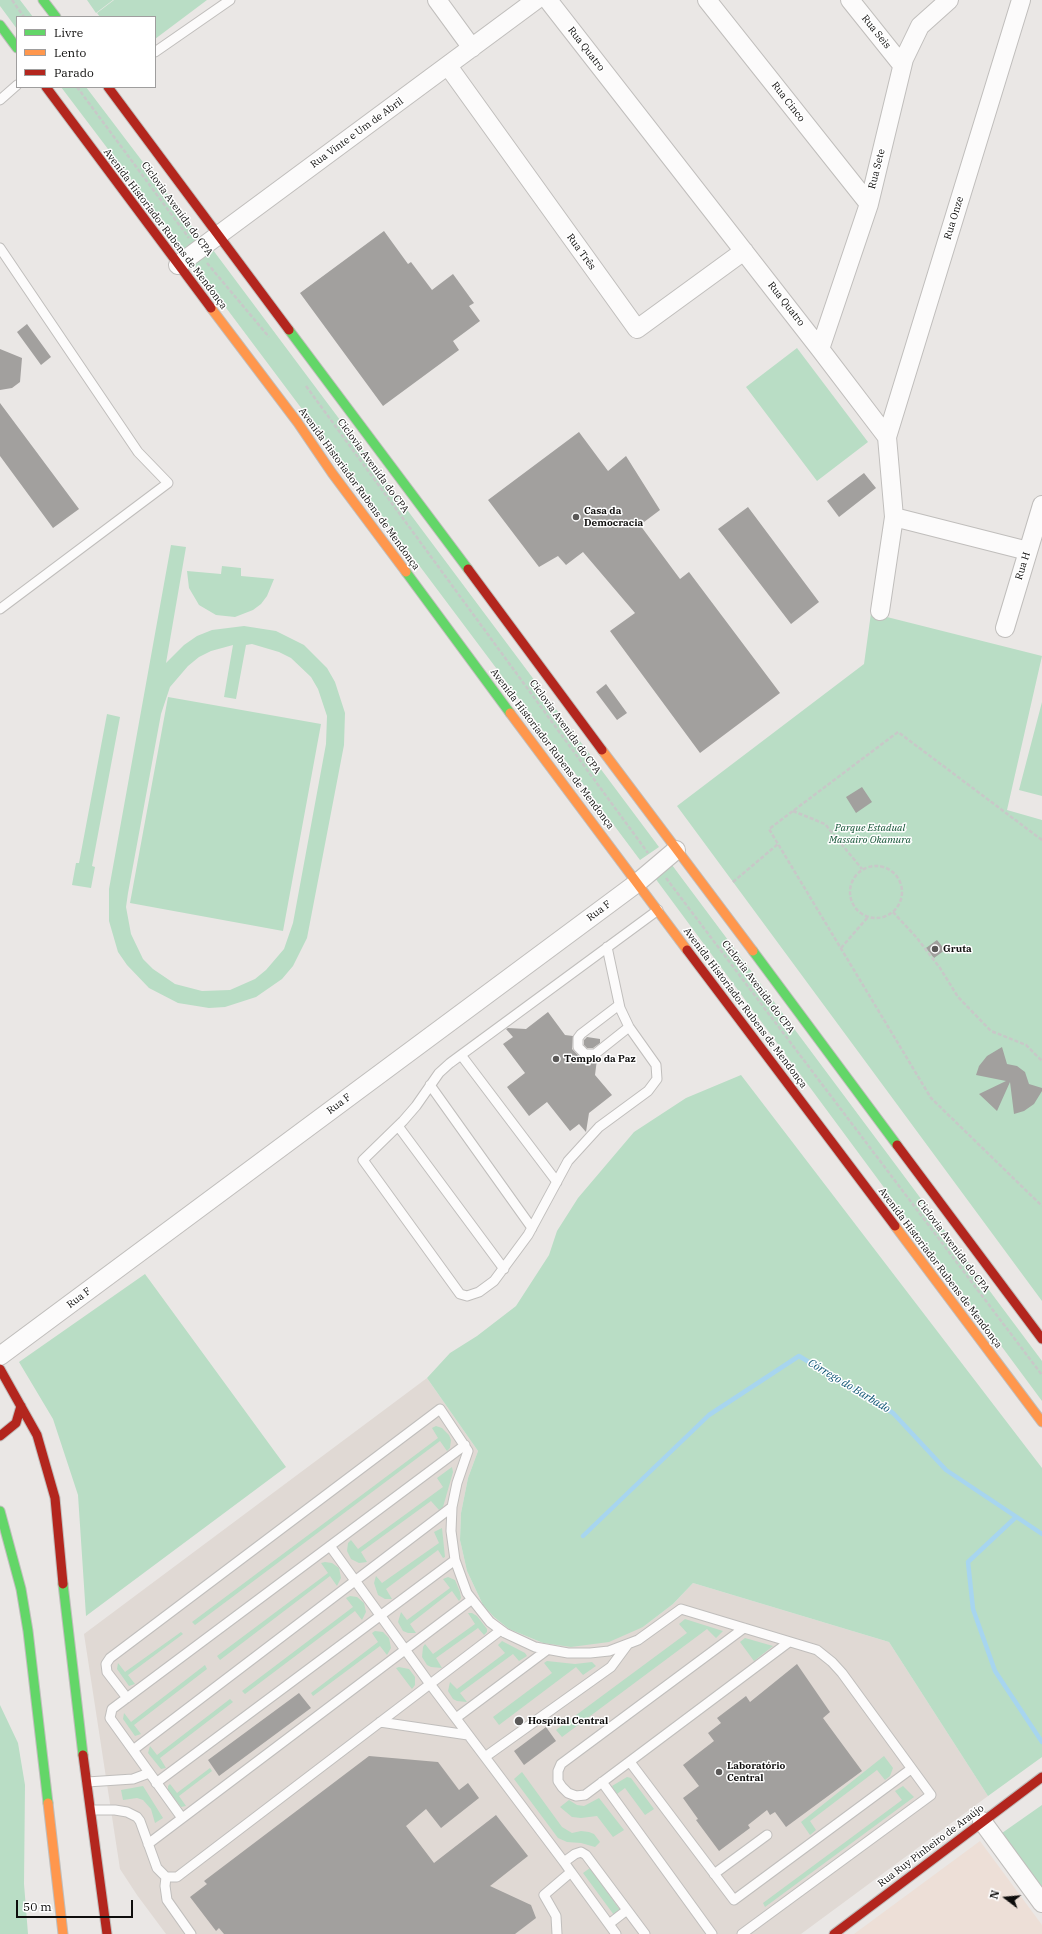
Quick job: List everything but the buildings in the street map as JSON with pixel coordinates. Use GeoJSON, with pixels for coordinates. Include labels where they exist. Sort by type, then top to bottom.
{"type":"FeatureCollection","features":[{"type":"Feature","properties":{"kind":"main road"},"geometry":{"type":"LineString","coordinates":[[43,0],[55,16]]}},
{"type":"Feature","properties":{"kind":"main road"},"geometry":{"type":"LineString","coordinates":[[0,25],[16,47]]}},
{"type":"Feature","properties":{"kind":"main road","name":"Avenida Historiador Rubens de Mendonça"},"geometry":{"type":"LineString","coordinates":[[47,88],[298,423],[332,473],[658,910],[1042,1422]]}},
{"type":"Feature","properties":{"kind":"main road"},"geometry":{"type":"LineString","coordinates":[[109,88],[339,394],[375,446],[1042,1339]]}},
{"type":"Feature","properties":{"kind":"main road"},"geometry":{"type":"LineString","coordinates":[[0,1369],[37,1435],[55,1498],[67,1630],[107,1934]]}},
{"type":"Feature","properties":{"kind":"main road"},"geometry":{"type":"LineString","coordinates":[[0,1436],[7,1432],[16,1423],[21,1406]]}},
{"type":"Feature","properties":{"kind":"main road"},"geometry":{"type":"LineString","coordinates":[[0,1511],[21,1589],[28,1631],[63,1934]]}},
{"type":"Feature","properties":{"kind":"main road","name":"Rua Ruy Pinheiro de Araújo"},"geometry":{"type":"LineString","coordinates":[[834,1934],[1042,1777]]}},
{"type":"Feature","properties":{"kind":"street"},"geometry":{"type":"LineString","coordinates":[[437,0],[472,48]]}},
{"type":"Feature","properties":{"kind":"street","name":"Rua Vinte e Um de Abril"},"geometry":{"type":"LineString","coordinates":[[178,265],[536,0]]}},
{"type":"Feature","properties":{"kind":"street","name":"Rua Quatro"},"geometry":{"type":"LineString","coordinates":[[548,0],[887,436]]}},
{"type":"Feature","properties":{"kind":"street","name":"Rua Cinco"},"geometry":{"type":"LineString","coordinates":[[707,0],[869,204]]}},
{"type":"Feature","properties":{"kind":"street","name":"Rua Seis"},"geometry":{"type":"LineString","coordinates":[[850,0],[902,65]]}},
{"type":"Feature","properties":{"kind":"street","name":"Rua Sete"},"geometry":{"type":"LineString","coordinates":[[820,349],[869,204],[902,65],[920,26],[949,0]]}},
{"type":"Feature","properties":{"kind":"street","name":"Rua Onze"},"geometry":{"type":"LineString","coordinates":[[887,436],[1021,0]]}},
{"type":"Feature","properties":{"kind":"street","name":"Rua Três"},"geometry":{"type":"LineString","coordinates":[[448,66],[637,329],[744,251]]}},
{"type":"Feature","properties":{"kind":"street"},"geometry":{"type":"LineString","coordinates":[[880,611],[894,517],[887,436]]}},
{"type":"Feature","properties":{"kind":"street","name":"Rua H"},"geometry":{"type":"LineString","coordinates":[[1005,628],[1042,505]]}},
{"type":"Feature","properties":{"kind":"street"},"geometry":{"type":"LineString","coordinates":[[894,517],[1028,551]]}},
{"type":"Feature","properties":{"kind":"street","name":"Rua F"},"geometry":{"type":"LineString","coordinates":[[0,1356],[638,883],[676,850]]}},
{"type":"Feature","properties":{"kind":"street"},"geometry":{"type":"LineString","coordinates":[[982,1821],[1042,1903]]}},
{"type":"Feature","properties":{"kind":"lane"},"geometry":{"type":"LineString","coordinates":[[156,51],[230,0]]}},
{"type":"Feature","properties":{"kind":"lane"},"geometry":{"type":"LineString","coordinates":[[0,100],[16,87]]}},
{"type":"Feature","properties":{"kind":"lane"},"geometry":{"type":"LineString","coordinates":[[0,248],[138,452],[168,483],[0,609]]}},
{"type":"Feature","properties":{"kind":"lane"},"geometry":{"type":"LineString","coordinates":[[607,947],[619,1005],[629,1027],[656,1065],[657,1079],[648,1091],[599,1127],[568,1161],[532,1228],[494,1281],[479,1292],[467,1296],[457,1292],[363,1160],[416,1106],[439,1073],[461,1055],[607,947],[658,910]]}},
{"type":"Feature","properties":{"kind":"lane"},"geometry":{"type":"LineString","coordinates":[[619,1005],[581,1034],[578,1038],[578,1047],[585,1054],[595,1054],[629,1027]]}},
{"type":"Feature","properties":{"kind":"lane"},"geometry":{"type":"LineString","coordinates":[[461,1055],[557,1182]]}},
{"type":"Feature","properties":{"kind":"lane"},"geometry":{"type":"LineString","coordinates":[[430,1085],[532,1228]]}},
{"type":"Feature","properties":{"kind":"lane"},"geometry":{"type":"LineString","coordinates":[[398,1126],[504,1269]]}},
{"type":"Feature","properties":{"kind":"lane"},"geometry":{"type":"LineString","coordinates":[[127,1698],[107,1672],[106,1664],[110,1658],[440,1409],[468,1451],[461,1468],[452,1507],[450,1531],[455,1560],[462,1582],[471,1600],[490,1622],[521,1641],[547,1650],[568,1653],[590,1653],[609,1651],[628,1644],[648,1634],[681,1610],[817,1650],[832,1662],[930,1795],[742,1934]]}},
{"type":"Feature","properties":{"kind":"lane"},"geometry":{"type":"LineString","coordinates":[[182,1818],[109,1716],[112,1710],[465,1445]]}},
{"type":"Feature","properties":{"kind":"lane"},"geometry":{"type":"LineString","coordinates":[[133,1750],[452,1507]]}},
{"type":"Feature","properties":{"kind":"lane"},"geometry":{"type":"LineString","coordinates":[[330,1546],[430,1684],[564,1862],[616,1934]]}},
{"type":"Feature","properties":{"kind":"lane"},"geometry":{"type":"LineString","coordinates":[[156,1782],[455,1560]]}},
{"type":"Feature","properties":{"kind":"lane"},"geometry":{"type":"LineString","coordinates":[[148,1844],[471,1600]]}},
{"type":"Feature","properties":{"kind":"lane"},"geometry":{"type":"LineString","coordinates":[[744,1628],[561,1764],[558,1771],[558,1781],[562,1787],[568,1793],[576,1796],[585,1795],[789,1642]]}},
{"type":"Feature","properties":{"kind":"lane"},"geometry":{"type":"LineString","coordinates":[[91,1810],[115,1810],[134,1814],[140,1821],[157,1868],[166,1877],[177,1877],[501,1630]]}},
{"type":"Feature","properties":{"kind":"lane"},"geometry":{"type":"LineString","coordinates":[[485,1757],[611,1667],[628,1644]]}},
{"type":"Feature","properties":{"kind":"lane"},"geometry":{"type":"LineString","coordinates":[[456,1718],[547,1650]]}},
{"type":"Feature","properties":{"kind":"lane"},"geometry":{"type":"LineString","coordinates":[[380,1722],[468,1735]]}},
{"type":"Feature","properties":{"kind":"lane"},"geometry":{"type":"LineString","coordinates":[[630,1762],[734,1900],[911,1769]]}},
{"type":"Feature","properties":{"kind":"lane"},"geometry":{"type":"LineString","coordinates":[[87,1782],[133,1779],[149,1773]]}},
{"type":"Feature","properties":{"kind":"lane"},"geometry":{"type":"LineString","coordinates":[[602,1782],[712,1934]]}},
{"type":"Feature","properties":{"kind":"lane"},"geometry":{"type":"LineString","coordinates":[[714,1874],[768,1835]]}},
{"type":"Feature","properties":{"kind":"lane"},"geometry":{"type":"LineString","coordinates":[[564,1862],[577,1853],[586,1855],[645,1934]]}},
{"type":"Feature","properties":{"kind":"lane"},"geometry":{"type":"LineString","coordinates":[[557,1934],[556,1916],[544,1895],[571,1872]]}},
{"type":"Feature","properties":{"kind":"lane"},"geometry":{"type":"LineString","coordinates":[[166,1877],[165,1886],[167,1900],[191,1934]]}},
{"type":"Feature","properties":{"kind":"lane"},"geometry":{"type":"LineString","coordinates":[[609,1924],[627,1910]]}},
{"type":"Feature","properties":{"kind":"path"},"geometry":{"type":"LineString","coordinates":[[12,0],[23,16]]}},
{"type":"Feature","properties":{"kind":"path","name":"Ciclovia Avenida do CPA"},"geometry":{"type":"LineString","coordinates":[[78,88],[212,270],[272,340]]}},
{"type":"Feature","properties":{"kind":"path","name":"Ciclovia Avenida do CPA"},"geometry":{"type":"LineString","coordinates":[[304,383],[657,866],[1042,1375]]}},
{"type":"Feature","properties":{"kind":"path"},"geometry":{"type":"LineString","coordinates":[[1042,840],[898,732],[768,829],[931,1098],[1042,1206]]}},
{"type":"Feature","properties":{"kind":"path"},"geometry":{"type":"LineString","coordinates":[[792,811],[825,824],[862,869]]}},
{"type":"Feature","properties":{"kind":"path"},"geometry":{"type":"LineString","coordinates":[[733,882],[778,844]]}},
{"type":"Feature","properties":{"kind":"path"},"geometry":{"type":"LineString","coordinates":[[870,866],[879,866],[894,873],[902,889],[901,898],[892,912],[885,917],[868,917],[860,914],[850,900],[849,891],[851,883],[862,869],[870,866]]}},
{"type":"Feature","properties":{"kind":"path"},"geometry":{"type":"LineString","coordinates":[[892,912],[917,938],[940,968],[958,997],[991,1031],[1026,1045],[1042,1061]]}},
{"type":"Feature","properties":{"kind":"path"},"geometry":{"type":"LineString","coordinates":[[841,948],[868,917]]}},
{"type":"Feature","properties":{"kind":"shaded area","name":"Hospital Central"},"geometry":{"type":"Polygon","coordinates":[[[427,1378],[478,1451],[468,1478],[461,1513],[460,1540],[467,1571],[483,1605],[494,1617],[509,1629],[543,1643],[643,1627],[673,1604],[693,1583],[889,1642],[988,1796],[801,1934],[166,1934],[120,1869],[84,1634],[427,1378]]]}},
{"type":"Feature","properties":{"kind":"shaded area"},"geometry":{"type":"Polygon","coordinates":[[[980,1841],[1042,1925],[1042,1934],[854,1934],[980,1841]]]}},
{"type":"Feature","properties":{"kind":"green space"},"geometry":{"type":"Polygon","coordinates":[[[0,0],[20,0],[32,16],[16,16],[16,28],[0,6],[0,0]]]}},
{"type":"Feature","properties":{"kind":"green space"},"geometry":{"type":"Polygon","coordinates":[[[87,0],[113,0],[96,13],[87,0]]]}},
{"type":"Feature","properties":{"kind":"green space"},"geometry":{"type":"Polygon","coordinates":[[[114,0],[207,0],[156,38],[156,16],[99,16],[97,13],[114,0]]]}},
{"type":"Feature","properties":{"kind":"green space"},"geometry":{"type":"Polygon","coordinates":[[[62,88],[87,88],[202,240],[186,252],[62,88]]]}},
{"type":"Feature","properties":{"kind":"green space"},"geometry":{"type":"Polygon","coordinates":[[[213,250],[659,847],[640,860],[194,265],[213,250]]]}},
{"type":"Feature","properties":{"kind":"green space"},"geometry":{"type":"Polygon","coordinates":[[[797,348],[868,442],[817,481],[746,387],[797,348]]]}},
{"type":"Feature","properties":{"kind":"green space"},"geometry":{"type":"Polygon","coordinates":[[[171,545],[186,547],[166,663],[184,645],[197,636],[212,630],[244,626],[276,631],[304,645],[327,668],[335,682],[345,713],[344,745],[307,938],[293,966],[282,979],[256,997],[225,1007],[209,1008],[178,1003],[149,988],[127,965],[118,952],[109,921],[109,889],[171,545]],[[252,644],[246,645],[236,699],[224,697],[233,645],[211,651],[199,657],[188,666],[170,687],[161,714],[126,907],[131,934],[143,959],[153,969],[175,984],[202,991],[230,990],[255,979],[266,970],[284,949],[293,923],[326,744],[327,716],[318,689],[311,677],[291,658],[279,652],[252,644]]]}},
{"type":"Feature","properties":{"kind":"green space"},"geometry":{"type":"Polygon","coordinates":[[[222,566],[241,568],[241,576],[274,579],[267,596],[261,604],[253,610],[235,617],[216,615],[199,605],[189,588],[187,571],[221,574],[222,566]]]}},
{"type":"Feature","properties":{"kind":"green space","name":"Parque Estadual Massairo Okamura"},"geometry":{"type":"Polygon","coordinates":[[[871,613],[1042,656],[1007,810],[1042,820],[1042,1301],[677,806],[864,664],[871,613]]]}},
{"type":"Feature","properties":{"kind":"green space"},"geometry":{"type":"Polygon","coordinates":[[[168,697],[321,724],[283,931],[130,903],[168,697]]]}},
{"type":"Feature","properties":{"kind":"green space"},"geometry":{"type":"Polygon","coordinates":[[[1042,702],[1042,796],[1019,790],[1042,702]]]}},
{"type":"Feature","properties":{"kind":"green space"},"geometry":{"type":"Polygon","coordinates":[[[107,714],[120,717],[92,866],[95,867],[91,888],[72,885],[76,863],[79,863],[107,714]]]}},
{"type":"Feature","properties":{"kind":"green space"},"geometry":{"type":"Polygon","coordinates":[[[672,865],[1042,1361],[1042,1401],[655,878],[672,865]]]}},
{"type":"Feature","properties":{"kind":"green space"},"geometry":{"type":"Polygon","coordinates":[[[741,1075],[1042,1468],[1042,1757],[988,1796],[889,1642],[693,1583],[673,1604],[643,1627],[609,1642],[571,1647],[543,1643],[509,1629],[494,1617],[483,1605],[467,1571],[460,1540],[461,1513],[468,1478],[478,1451],[427,1378],[450,1353],[477,1336],[516,1306],[549,1255],[557,1231],[578,1198],[634,1132],[686,1098],[741,1075]]]}},
{"type":"Feature","properties":{"kind":"green space"},"geometry":{"type":"Polygon","coordinates":[[[145,1274],[286,1467],[86,1616],[78,1495],[53,1419],[19,1362],[145,1274]]]}},
{"type":"Feature","properties":{"kind":"green space"},"geometry":{"type":"Polygon","coordinates":[[[436,1426],[442,1428],[449,1435],[451,1440],[450,1448],[447,1451],[440,1441],[195,1625],[192,1622],[438,1438],[432,1428],[436,1426]]]}},
{"type":"Feature","properties":{"kind":"green space"},"geometry":{"type":"Polygon","coordinates":[[[452,1467],[453,1472],[443,1507],[439,1510],[431,1501],[361,1552],[367,1562],[359,1563],[351,1559],[347,1551],[348,1543],[351,1540],[358,1549],[443,1487],[437,1478],[452,1467]]]}},
{"type":"Feature","properties":{"kind":"green space"},"geometry":{"type":"Polygon","coordinates":[[[442,1528],[445,1557],[443,1558],[438,1550],[386,1589],[392,1599],[385,1599],[378,1595],[374,1583],[376,1576],[382,1583],[439,1543],[434,1532],[442,1528]]]}},
{"type":"Feature","properties":{"kind":"green space"},"geometry":{"type":"Polygon","coordinates":[[[321,1563],[332,1563],[339,1568],[341,1578],[337,1586],[330,1576],[220,1660],[217,1656],[328,1573],[321,1563]]]}},
{"type":"Feature","properties":{"kind":"green space"},"geometry":{"type":"Polygon","coordinates":[[[448,1577],[455,1580],[460,1592],[461,1598],[459,1601],[452,1591],[410,1624],[416,1633],[408,1633],[403,1631],[398,1622],[401,1612],[407,1620],[450,1588],[443,1579],[448,1577]]]}},
{"type":"Feature","properties":{"kind":"green space"},"geometry":{"type":"Polygon","coordinates":[[[350,1596],[357,1597],[364,1603],[366,1612],[362,1620],[355,1611],[245,1694],[242,1691],[353,1607],[346,1598],[350,1596]]]}},
{"type":"Feature","properties":{"kind":"green space"},"geometry":{"type":"Polygon","coordinates":[[[468,1613],[472,1613],[477,1616],[487,1629],[487,1632],[484,1635],[478,1628],[436,1658],[442,1668],[427,1665],[422,1657],[423,1647],[425,1644],[433,1654],[475,1624],[468,1613]]]}},
{"type":"Feature","properties":{"kind":"green space"},"geometry":{"type":"Polygon","coordinates":[[[685,1619],[723,1631],[716,1638],[707,1629],[562,1737],[556,1730],[687,1633],[679,1624],[685,1619]]]}},
{"type":"Feature","properties":{"kind":"green space"},"geometry":{"type":"Polygon","coordinates":[[[375,1631],[383,1632],[389,1638],[391,1648],[387,1655],[380,1646],[313,1696],[311,1693],[378,1642],[372,1633],[375,1631]]]}},
{"type":"Feature","properties":{"kind":"green space"},"geometry":{"type":"Polygon","coordinates":[[[181,1632],[183,1634],[128,1675],[135,1684],[129,1686],[117,1669],[118,1663],[125,1672],[181,1632]]]}},
{"type":"Feature","properties":{"kind":"green space"},"geometry":{"type":"Polygon","coordinates":[[[745,1638],[773,1646],[754,1661],[740,1642],[745,1638]]]}},
{"type":"Feature","properties":{"kind":"green space"},"geometry":{"type":"Polygon","coordinates":[[[502,1641],[525,1653],[527,1656],[519,1661],[513,1654],[460,1693],[467,1702],[453,1699],[448,1691],[450,1682],[457,1689],[505,1653],[498,1645],[502,1641]]]}},
{"type":"Feature","properties":{"kind":"green space"},"geometry":{"type":"Polygon","coordinates":[[[547,1661],[575,1664],[592,1662],[596,1666],[583,1675],[576,1667],[499,1725],[493,1717],[552,1673],[544,1663],[547,1661]]]}},
{"type":"Feature","properties":{"kind":"green space"},"geometry":{"type":"Polygon","coordinates":[[[205,1665],[207,1669],[134,1725],[141,1734],[135,1736],[123,1719],[124,1713],[131,1722],[205,1665]]]}},
{"type":"Feature","properties":{"kind":"green space"},"geometry":{"type":"Polygon","coordinates":[[[399,1667],[409,1669],[415,1677],[415,1685],[412,1689],[396,1668],[399,1667]]]}},
{"type":"Feature","properties":{"kind":"green space"},"geometry":{"type":"Polygon","coordinates":[[[230,1699],[233,1702],[160,1758],[166,1768],[161,1769],[148,1753],[150,1746],[157,1755],[230,1699]]]}},
{"type":"Feature","properties":{"kind":"green space"},"geometry":{"type":"Polygon","coordinates":[[[0,1705],[18,1743],[25,1785],[24,1884],[28,1934],[0,1934],[0,1705]]]}},
{"type":"Feature","properties":{"kind":"green space"},"geometry":{"type":"Polygon","coordinates":[[[884,1756],[893,1768],[890,1776],[885,1780],[877,1770],[810,1821],[816,1830],[810,1835],[801,1822],[884,1756]]]}},
{"type":"Feature","properties":{"kind":"green space"},"geometry":{"type":"Polygon","coordinates":[[[210,1768],[212,1771],[179,1796],[186,1806],[181,1807],[168,1790],[168,1786],[170,1784],[177,1793],[210,1768]]]}},
{"type":"Feature","properties":{"kind":"green space"},"geometry":{"type":"Polygon","coordinates":[[[522,1772],[562,1827],[572,1833],[581,1831],[589,1832],[594,1834],[600,1842],[595,1847],[581,1843],[567,1842],[558,1838],[514,1779],[522,1772]]]}},
{"type":"Feature","properties":{"kind":"green space"},"geometry":{"type":"Polygon","coordinates":[[[627,1777],[631,1778],[654,1809],[645,1815],[625,1788],[617,1794],[612,1786],[627,1777]]]}},
{"type":"Feature","properties":{"kind":"green space"},"geometry":{"type":"Polygon","coordinates":[[[143,1786],[163,1818],[155,1823],[151,1809],[143,1800],[137,1798],[123,1800],[121,1790],[143,1786]]]}},
{"type":"Feature","properties":{"kind":"green space"},"geometry":{"type":"Polygon","coordinates":[[[903,1786],[914,1797],[765,1907],[763,1903],[902,1800],[895,1791],[903,1786]]]}},
{"type":"Feature","properties":{"kind":"green space"},"geometry":{"type":"Polygon","coordinates":[[[599,1798],[624,1830],[613,1837],[597,1816],[581,1818],[572,1817],[560,1807],[569,1800],[577,1805],[584,1806],[599,1798]]]}},
{"type":"Feature","properties":{"kind":"green space"},"geometry":{"type":"Polygon","coordinates":[[[1042,1805],[1042,1887],[1002,1833],[1042,1805]]]}},
{"type":"Feature","properties":{"kind":"green space"},"geometry":{"type":"Polygon","coordinates":[[[590,1868],[620,1910],[614,1915],[583,1873],[590,1868]]]}},
{"type":"Feature","properties":{"kind":"waterway","name":"Córrego do Barbado"},"geometry":{"type":"LineString","coordinates":[[583,1536],[709,1415],[799,1356],[893,1413],[946,1470],[1042,1534]]}},
{"type":"Feature","properties":{"kind":"waterway"},"geometry":{"type":"LineString","coordinates":[[1016,1517],[968,1562],[973,1609],[995,1671],[1042,1742]]}},
{"type":"Feature","properties":{"kind":"traffic: fast"},"geometry":{"type":"LineString","coordinates":[[43,0],[55,16]]}},
{"type":"Feature","properties":{"kind":"traffic: fast"},"geometry":{"type":"LineString","coordinates":[[0,25],[16,47]]}},
{"type":"Feature","properties":{"kind":"traffic: fast"},"geometry":{"type":"LineString","coordinates":[[289,330],[468,569]]}},
{"type":"Feature","properties":{"kind":"traffic: fast"},"geometry":{"type":"LineString","coordinates":[[406,572],[510,713]]}},
{"type":"Feature","properties":{"kind":"traffic: fast"},"geometry":{"type":"LineString","coordinates":[[753,951],[897,1145]]}},
{"type":"Feature","properties":{"kind":"traffic: fast"},"geometry":{"type":"LineString","coordinates":[[0,1511],[21,1589],[28,1631],[48,1803]]}},
{"type":"Feature","properties":{"kind":"traffic: fast"},"geometry":{"type":"LineString","coordinates":[[63,1584],[83,1755]]}},
{"type":"Feature","properties":{"kind":"traffic: slow"},"geometry":{"type":"LineString","coordinates":[[211,308],[298,423],[332,473],[406,572]]}},
{"type":"Feature","properties":{"kind":"traffic: slow"},"geometry":{"type":"LineString","coordinates":[[510,713],[687,950]]}},
{"type":"Feature","properties":{"kind":"traffic: slow"},"geometry":{"type":"LineString","coordinates":[[602,750],[753,951]]}},
{"type":"Feature","properties":{"kind":"traffic: slow"},"geometry":{"type":"LineString","coordinates":[[895,1226],[1042,1422]]}},
{"type":"Feature","properties":{"kind":"traffic: slow"},"geometry":{"type":"LineString","coordinates":[[48,1803],[63,1934]]}},
{"type":"Feature","properties":{"kind":"traffic: jam"},"geometry":{"type":"LineString","coordinates":[[47,88],[211,308]]}},
{"type":"Feature","properties":{"kind":"traffic: jam"},"geometry":{"type":"LineString","coordinates":[[109,88],[289,330]]}},
{"type":"Feature","properties":{"kind":"traffic: jam"},"geometry":{"type":"LineString","coordinates":[[468,569],[602,750]]}},
{"type":"Feature","properties":{"kind":"traffic: jam"},"geometry":{"type":"LineString","coordinates":[[687,950],[895,1226]]}},
{"type":"Feature","properties":{"kind":"traffic: jam"},"geometry":{"type":"LineString","coordinates":[[897,1145],[1042,1339]]}},
{"type":"Feature","properties":{"kind":"traffic: jam"},"geometry":{"type":"LineString","coordinates":[[0,1369],[37,1435],[55,1498],[63,1584]]}},
{"type":"Feature","properties":{"kind":"traffic: jam"},"geometry":{"type":"LineString","coordinates":[[0,1436],[16,1423],[21,1406]]}},
{"type":"Feature","properties":{"kind":"traffic: jam"},"geometry":{"type":"LineString","coordinates":[[83,1755],[107,1934]]}},
{"type":"Feature","properties":{"kind":"traffic: jam"},"geometry":{"type":"LineString","coordinates":[[834,1934],[1042,1777]]}},
{"type":"Feature","properties":{"kind":"place","name":"Casa da Democracia"},"geometry":{"type":"Point","coordinates":[576,517]}},
{"type":"Feature","properties":{"kind":"place","name":"Gruta"},"geometry":{"type":"Point","coordinates":[935,949]}},
{"type":"Feature","properties":{"kind":"place","name":"Templo da Paz"},"geometry":{"type":"Point","coordinates":[556,1059]}},
{"type":"Feature","properties":{"kind":"place","name":"Hospital Central"},"geometry":{"type":"Point","coordinates":[519,1721]}},
{"type":"Feature","properties":{"kind":"place","name":"Laboratório Central"},"geometry":{"type":"Point","coordinates":[719,1772]}}]}
